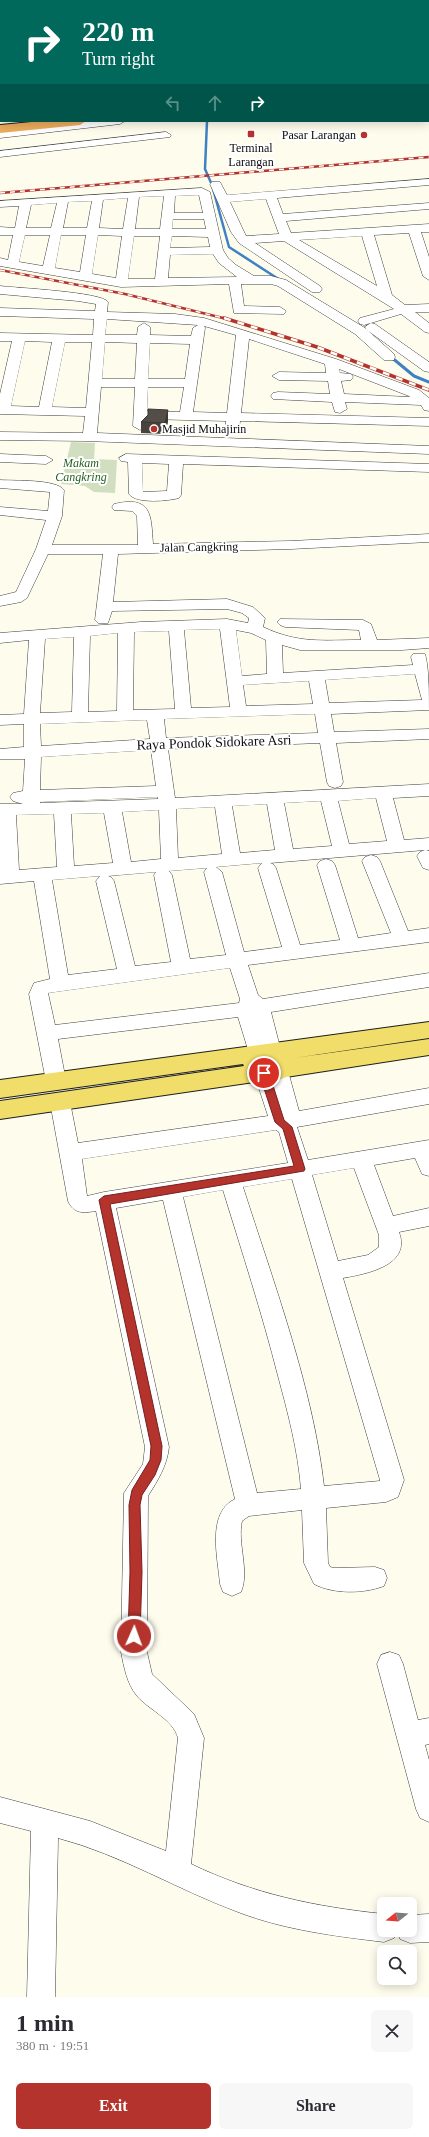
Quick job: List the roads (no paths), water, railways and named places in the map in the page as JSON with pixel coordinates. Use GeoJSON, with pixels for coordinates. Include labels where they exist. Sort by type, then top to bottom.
{"type":"FeatureCollection","features":[{"type":"Feature","properties":{"kind":"highway"},"geometry":{"type":"LineString","coordinates":[[0,129],[13,124],[66,123]]}},
{"type":"Feature","properties":{"kind":"main road"},"geometry":{"type":"LineString","coordinates":[[268,1062],[429,1030]]}},
{"type":"Feature","properties":{"kind":"main road"},"geometry":{"type":"LineString","coordinates":[[0,1089],[58,1091],[268,1062],[429,1048]]}},
{"type":"Feature","properties":{"kind":"main road"},"geometry":{"type":"LineString","coordinates":[[0,1110],[58,1091]]}},
{"type":"Feature","properties":{"kind":"street"},"geometry":{"type":"LineString","coordinates":[[0,134],[66,123],[93,122]]}},
{"type":"Feature","properties":{"kind":"street"},"geometry":{"type":"LineString","coordinates":[[66,123],[81,144]]}},
{"type":"Feature","properties":{"kind":"street"},"geometry":{"type":"LineString","coordinates":[[0,154],[81,144],[166,136]]}},
{"type":"Feature","properties":{"kind":"street"},"geometry":{"type":"LineString","coordinates":[[223,199],[429,182]]}},
{"type":"Feature","properties":{"kind":"street"},"geometry":{"type":"LineString","coordinates":[[216,184],[243,240],[364,321],[429,368]]}},
{"type":"Feature","properties":{"kind":"street"},"geometry":{"type":"LineString","coordinates":[[0,204],[134,194],[170,196],[200,190],[204,192],[204,200],[217,250],[226,264],[251,280]]}},
{"type":"Feature","properties":{"kind":"street"},"geometry":{"type":"LineString","coordinates":[[121,284],[134,194]]}},
{"type":"Feature","properties":{"kind":"street"},"geometry":{"type":"LineString","coordinates":[[161,283],[170,196]]}},
{"type":"Feature","properties":{"kind":"street"},"geometry":{"type":"LineString","coordinates":[[271,196],[286,237],[386,297],[429,329]]}},
{"type":"Feature","properties":{"kind":"street"},"geometry":{"type":"LineString","coordinates":[[85,278],[98,197]]}},
{"type":"Feature","properties":{"kind":"street"},"geometry":{"type":"LineString","coordinates":[[48,270],[63,200]]}},
{"type":"Feature","properties":{"kind":"street"},"geometry":{"type":"LineString","coordinates":[[13,263],[26,202]]}},
{"type":"Feature","properties":{"kind":"street"},"geometry":{"type":"LineString","coordinates":[[279,218],[429,206]]}},
{"type":"Feature","properties":{"kind":"street"},"geometry":{"type":"LineString","coordinates":[[168,216],[208,216]]}},
{"type":"Feature","properties":{"kind":"street"},"geometry":{"type":"LineString","coordinates":[[243,240],[325,236],[429,228]]}},
{"type":"Feature","properties":{"kind":"street"},"geometry":{"type":"LineString","coordinates":[[414,229],[429,276]]}},
{"type":"Feature","properties":{"kind":"street"},"geometry":{"type":"LineString","coordinates":[[0,231],[212,233]]}},
{"type":"Feature","properties":{"kind":"street"},"geometry":{"type":"LineString","coordinates":[[367,232],[386,297]]}},
{"type":"Feature","properties":{"kind":"street"},"geometry":{"type":"LineString","coordinates":[[325,236],[337,268]]}},
{"type":"Feature","properties":{"kind":"street"},"geometry":{"type":"LineString","coordinates":[[201,281],[204,250]]}},
{"type":"Feature","properties":{"kind":"street"},"geometry":{"type":"LineString","coordinates":[[165,252],[217,250]]}},
{"type":"Feature","properties":{"kind":"street"},"geometry":{"type":"LineString","coordinates":[[0,262],[13,263],[121,284],[271,280],[282,283],[360,331],[389,357]]}},
{"type":"Feature","properties":{"kind":"street"},"geometry":{"type":"LineString","coordinates":[[235,280],[238,310],[280,311]]}},
{"type":"Feature","properties":{"kind":"street"},"geometry":{"type":"LineString","coordinates":[[1,290],[95,300],[103,303],[104,317],[98,339],[90,436]]}},
{"type":"Feature","properties":{"kind":"street"},"geometry":{"type":"LineString","coordinates":[[364,321],[402,310],[429,308]]}},
{"type":"Feature","properties":{"kind":"street"},"geometry":{"type":"LineString","coordinates":[[0,312],[39,315],[175,318],[200,321],[243,333],[331,362],[414,393],[427,404]]}},
{"type":"Feature","properties":{"kind":"street"},"geometry":{"type":"LineString","coordinates":[[0,316],[39,315]]}},
{"type":"Feature","properties":{"kind":"street"},"geometry":{"type":"LineString","coordinates":[[138,440],[141,415],[144,318]]}},
{"type":"Feature","properties":{"kind":"street"},"geometry":{"type":"LineString","coordinates":[[186,415],[200,321]]}},
{"type":"Feature","properties":{"kind":"street"},"geometry":{"type":"LineString","coordinates":[[227,461],[231,443],[243,333]]}},
{"type":"Feature","properties":{"kind":"street"},"geometry":{"type":"LineString","coordinates":[[0,337],[196,340]]}},
{"type":"Feature","properties":{"kind":"street"},"geometry":{"type":"LineString","coordinates":[[19,338],[16,357],[1,410],[93,412]]}},
{"type":"Feature","properties":{"kind":"street"},"geometry":{"type":"LineString","coordinates":[[45,410],[60,339]]}},
{"type":"Feature","properties":{"kind":"street"},"geometry":{"type":"LineString","coordinates":[[276,418],[282,346]]}},
{"type":"Feature","properties":{"kind":"street"},"geometry":{"type":"LineString","coordinates":[[0,356],[16,357]]}},
{"type":"Feature","properties":{"kind":"street"},"geometry":{"type":"LineString","coordinates":[[331,362],[335,377],[349,466]]}},
{"type":"Feature","properties":{"kind":"street"},"geometry":{"type":"LineString","coordinates":[[279,376],[372,377]]}},
{"type":"Feature","properties":{"kind":"street"},"geometry":{"type":"LineString","coordinates":[[94,383],[190,383]]}},
{"type":"Feature","properties":{"kind":"street"},"geometry":{"type":"LineString","coordinates":[[278,396],[338,398],[427,404]]}},
{"type":"Feature","properties":{"kind":"street"},"geometry":{"type":"LineString","coordinates":[[141,415],[233,416],[341,421],[429,422]]}},
{"type":"Feature","properties":{"kind":"street"},"geometry":{"type":"LineString","coordinates":[[3,434],[63,437],[90,436],[138,440],[429,450]]}},
{"type":"Feature","properties":{"kind":"street"},"geometry":{"type":"LineString","coordinates":[[0,458],[46,460]]}},
{"type":"Feature","properties":{"kind":"street"},"geometry":{"type":"LineString","coordinates":[[176,459],[173,496],[140,496],[136,494],[131,458],[176,459],[349,466],[429,468]]}},
{"type":"Feature","properties":{"kind":"street"},"geometry":{"type":"LineString","coordinates":[[0,484],[56,489],[58,492],[55,516],[43,549],[22,594],[16,599],[0,601]]}},
{"type":"Feature","properties":{"kind":"street"},"geometry":{"type":"LineString","coordinates":[[118,507],[136,506],[144,516],[146,548]]}},
{"type":"Feature","properties":{"kind":"street"},"geometry":{"type":"LineString","coordinates":[[0,511],[55,516]]}},
{"type":"Feature","properties":{"kind":"street","name":"Jalan Cangkring"},"geometry":{"type":"LineString","coordinates":[[43,549],[111,550],[291,545],[429,538]]}},
{"type":"Feature","properties":{"kind":"street"},"geometry":{"type":"LineString","coordinates":[[102,630],[111,550]]}},
{"type":"Feature","properties":{"kind":"street"},"geometry":{"type":"LineString","coordinates":[[104,607],[227,604],[241,607],[254,614],[257,618],[255,629]]}},
{"type":"Feature","properties":{"kind":"street"},"geometry":{"type":"LineString","coordinates":[[285,622],[328,625],[364,625],[366,627],[370,645]]}},
{"type":"Feature","properties":{"kind":"street"},"geometry":{"type":"LineString","coordinates":[[227,624],[239,712]]}},
{"type":"Feature","properties":{"kind":"street"},"geometry":{"type":"LineString","coordinates":[[0,638],[126,628],[227,624],[255,629],[274,638],[300,645],[423,643],[421,670],[429,698]]}},
{"type":"Feature","properties":{"kind":"street"},"geometry":{"type":"LineString","coordinates":[[176,626],[183,713]]}},
{"type":"Feature","properties":{"kind":"street"},"geometry":{"type":"LineString","coordinates":[[125,716],[126,628]]}},
{"type":"Feature","properties":{"kind":"street"},"geometry":{"type":"LineString","coordinates":[[80,717],[82,631]]}},
{"type":"Feature","properties":{"kind":"street"},"geometry":{"type":"LineString","coordinates":[[31,803],[33,756],[32,718],[37,635]]}},
{"type":"Feature","properties":{"kind":"street"},"geometry":{"type":"LineString","coordinates":[[274,638],[275,677]]}},
{"type":"Feature","properties":{"kind":"street"},"geometry":{"type":"LineString","coordinates":[[235,681],[275,677],[421,670]]}},
{"type":"Feature","properties":{"kind":"street"},"geometry":{"type":"LineString","coordinates":[[316,675],[328,742],[332,789],[342,851]]}},
{"type":"Feature","properties":{"kind":"street"},"geometry":{"type":"LineString","coordinates":[[0,720],[429,705]]}},
{"type":"Feature","properties":{"kind":"street"},"geometry":{"type":"LineString","coordinates":[[155,715],[166,796],[166,870],[182,968]]}},
{"type":"Feature","properties":{"kind":"street"},"geometry":{"type":"LineString","coordinates":[[328,742],[429,734]]}},
{"type":"Feature","properties":{"kind":"street"},"geometry":{"type":"LineString","coordinates":[[0,761],[33,756],[160,748],[328,742],[429,742]]}},
{"type":"Feature","properties":{"kind":"street"},"geometry":{"type":"LineString","coordinates":[[0,754],[33,756]]}},
{"type":"Feature","properties":{"kind":"street"},"geometry":{"type":"LineString","coordinates":[[31,803],[62,809],[112,807],[166,796],[222,800],[274,798],[332,789],[429,778]]}},
{"type":"Feature","properties":{"kind":"street"},"geometry":{"type":"LineString","coordinates":[[428,855],[397,847],[232,859],[105,881],[43,882],[5,878],[2,806],[31,803],[166,796],[332,789],[383,792],[429,790]]}},
{"type":"Feature","properties":{"kind":"street"},"geometry":{"type":"LineString","coordinates":[[383,792],[397,847]]}},
{"type":"Feature","properties":{"kind":"street"},"geometry":{"type":"LineString","coordinates":[[274,798],[284,855]]}},
{"type":"Feature","properties":{"kind":"street"},"geometry":{"type":"LineString","coordinates":[[222,800],[232,859]]}},
{"type":"Feature","properties":{"kind":"street"},"geometry":{"type":"LineString","coordinates":[[112,807],[123,868]]}},
{"type":"Feature","properties":{"kind":"street"},"geometry":{"type":"LineString","coordinates":[[62,809],[66,873]]}},
{"type":"Feature","properties":{"kind":"street"},"geometry":{"type":"LineString","coordinates":[[43,882],[66,873],[123,868],[213,872],[326,865],[428,855]]}},
{"type":"Feature","properties":{"kind":"street"},"geometry":{"type":"LineString","coordinates":[[371,861],[402,938]]}},
{"type":"Feature","properties":{"kind":"street"},"geometry":{"type":"LineString","coordinates":[[326,865],[351,945]]}},
{"type":"Feature","properties":{"kind":"street"},"geometry":{"type":"LineString","coordinates":[[267,868],[293,952]]}},
{"type":"Feature","properties":{"kind":"street"},"geometry":{"type":"LineString","coordinates":[[213,872],[237,960],[331,1271],[392,1480],[390,1489],[386,1491],[312,1498],[242,1508],[231,1516],[232,1584]]}},
{"type":"Feature","properties":{"kind":"street"},"geometry":{"type":"LineString","coordinates":[[105,881],[128,975]]}},
{"type":"Feature","properties":{"kind":"street"},"geometry":{"type":"LineString","coordinates":[[43,882],[60,983]]}},
{"type":"Feature","properties":{"kind":"street"},"geometry":{"type":"LineString","coordinates":[[429,935],[60,983],[44,986],[39,992],[70,1155],[80,1203],[83,1205],[171,1189],[425,1149],[429,1168]]}},
{"type":"Feature","properties":{"kind":"street"},"geometry":{"type":"LineString","coordinates":[[47,1032],[429,980]]}},
{"type":"Feature","properties":{"kind":"street"},"geometry":{"type":"LineString","coordinates":[[70,1155],[79,1151],[147,1140],[286,1123],[429,1096]]}},
{"type":"Feature","properties":{"kind":"street"},"geometry":{"type":"LineString","coordinates":[[331,1271],[380,1260],[388,1253],[390,1235],[361,1159]]}},
{"type":"Feature","properties":{"kind":"street"},"geometry":{"type":"LineString","coordinates":[[230,1180],[266,1293],[298,1411],[309,1461],[316,1563],[320,1574],[329,1579],[375,1578]]}},
{"type":"Feature","properties":{"kind":"street"},"geometry":{"type":"LineString","coordinates":[[171,1189],[242,1508]]}},
{"type":"Feature","properties":{"kind":"street"},"geometry":{"type":"LineString","coordinates":[[104,1200],[157,1446],[156,1460],[151,1471],[136,1494],[135,1658],[139,1675],[146,1686],[187,1724],[191,1738],[177,1871]]}},
{"type":"Feature","properties":{"kind":"street"},"geometry":{"type":"LineString","coordinates":[[387,1226],[429,1217]]}},
{"type":"Feature","properties":{"kind":"street"},"geometry":{"type":"LineString","coordinates":[[390,1664],[418,1733],[429,1809]]}},
{"type":"Feature","properties":{"kind":"street"},"geometry":{"type":"LineString","coordinates":[[0,1810],[45,1821],[120,1845],[219,1892],[299,1918],[377,1927]]}},
{"type":"Feature","properties":{"kind":"street"},"geometry":{"type":"LineString","coordinates":[[41,1997],[45,1821]]}},
{"type":"Feature","properties":{"kind":"street"},"geometry":{"type":"LineString","coordinates":[[417,1929],[429,1928]]}},
{"type":"Feature","properties":{"kind":"waterway"},"geometry":{"type":"LineString","coordinates":[[207,122],[205,169],[212,185],[229,247],[280,280]]}},
{"type":"Feature","properties":{"kind":"waterway"},"geometry":{"type":"LineString","coordinates":[[391,357],[414,376],[429,382]]}},
{"type":"Feature","properties":{"kind":"railway"},"geometry":{"type":"LineString","coordinates":[[0,193],[429,157]]}},
{"type":"Feature","properties":{"kind":"railway"},"geometry":{"type":"LineString","coordinates":[[0,270],[125,294],[227,319]]}},
{"type":"Feature","properties":{"kind":"railway"},"geometry":{"type":"LineString","coordinates":[[224,318],[317,347],[429,390]]}},
{"type":"Feature","properties":{"kind":"place","name":"Terminal Larangan"},"geometry":{"type":"Point","coordinates":[251,134]}},
{"type":"Feature","properties":{"kind":"place","name":"Pasar Larangan"},"geometry":{"type":"Point","coordinates":[364,135]}},
{"type":"Feature","properties":{"kind":"place","name":"Masjid Muhajirin"},"geometry":{"type":"Point","coordinates":[154,429]}},
{"type":"Feature","properties":{"kind":"park label","name":"Makam Cangkring"},"geometry":{"type":"Point","coordinates":[81,470]}}]}
